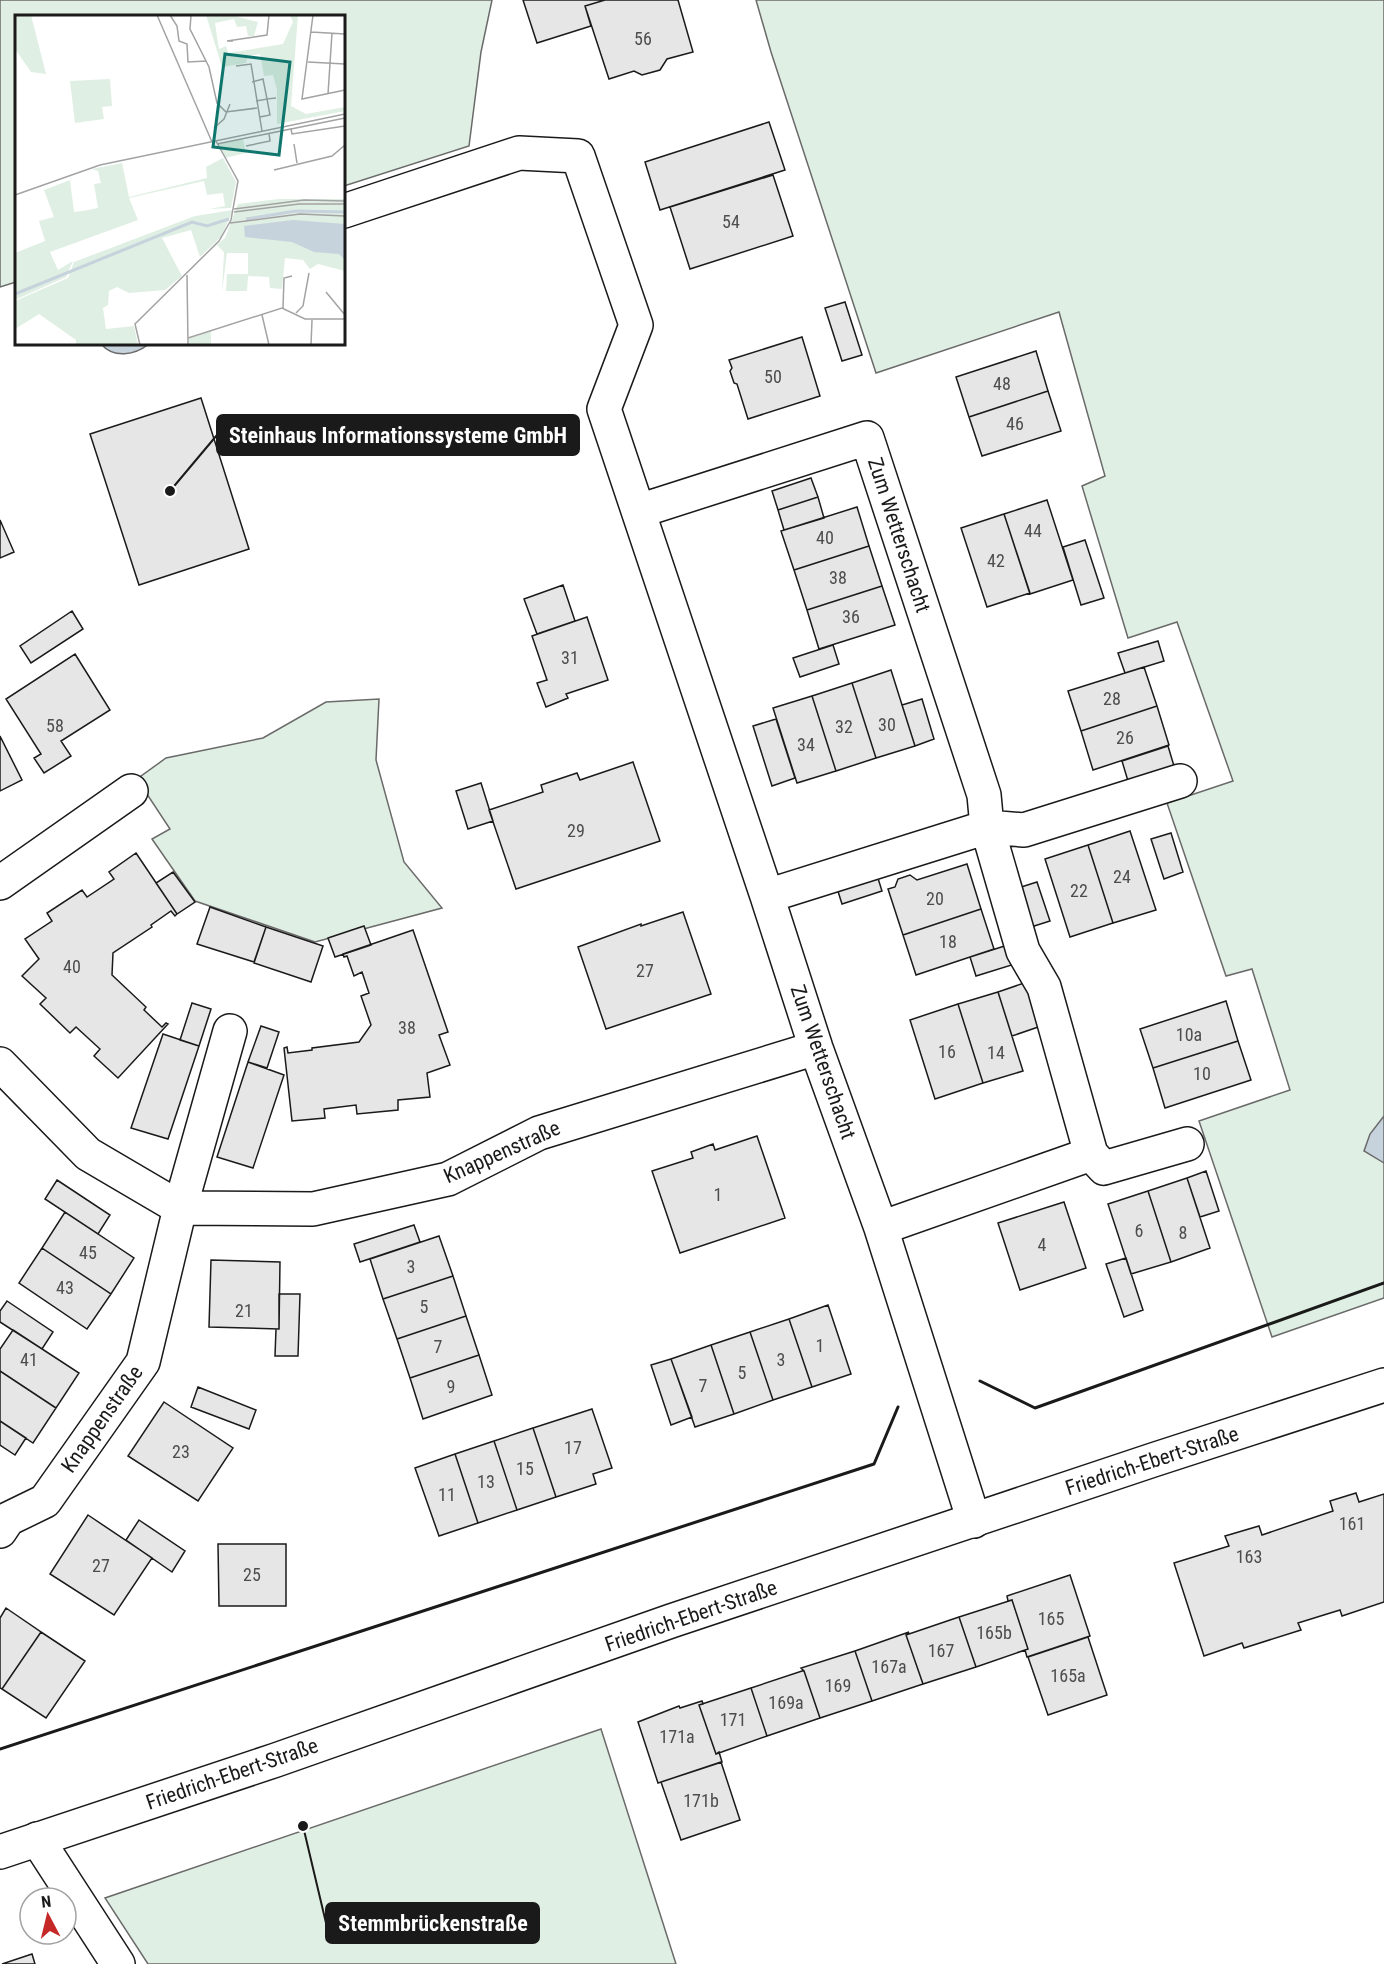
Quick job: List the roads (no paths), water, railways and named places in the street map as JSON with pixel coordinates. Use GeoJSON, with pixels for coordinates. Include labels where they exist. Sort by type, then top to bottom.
{"type":"FeatureCollection","features":[{"type":"Feature","properties":{"kind":"street","name":"Zum Wetterschacht"},"geometry":{"type":"LineString","coordinates":[[345,211],[519,153],[578,156],[636,325],[604,409],[816,1048],[881,1228],[974,1521]]}},
{"type":"Feature","properties":{"kind":"street","name":"Zum Wetterschacht"},"geometry":{"type":"LineString","coordinates":[[639,511],[867,438],[984,795],[987,827],[1023,951],[1044,987],[1091,1154]]}},
{"type":"Feature","properties":{"kind":"street"},"geometry":{"type":"LineString","coordinates":[[767,896],[987,827],[1024,830],[1180,781]]}},
{"type":"Feature","properties":{"kind":"street"},"geometry":{"type":"LineString","coordinates":[[0,883],[131,791]]}},
{"type":"Feature","properties":{"kind":"street","name":"Knappenstraße"},"geometry":{"type":"LineString","coordinates":[[0,1531],[8,1519],[45,1502],[143,1362],[180,1208],[230,1031]]}},
{"type":"Feature","properties":{"kind":"street","name":"Knappenstraße"},"geometry":{"type":"LineString","coordinates":[[0,1064],[88,1154],[180,1208],[313,1209],[448,1179],[539,1132],[816,1048]]}},
{"type":"Feature","properties":{"kind":"street"},"geometry":{"type":"LineString","coordinates":[[881,1228],[1091,1154],[1104,1168],[1187,1144]]}},
{"type":"Feature","properties":{"kind":"street","name":"Friedrich-Ebert-Straße"},"geometry":{"type":"LineString","coordinates":[[0,1852],[287,1756],[671,1621],[1384,1385]]}},
{"type":"Feature","properties":{"kind":"street"},"geometry":{"type":"LineString","coordinates":[[37,1839],[118,1964]]}},
{"type":"Feature","properties":{"kind":"place","name":"Steinhaus Informationssysteme GmbH"},"geometry":{"type":"Point","coordinates":[170,491]}},
{"type":"Feature","properties":{"kind":"place","name":"Stemmbrückenstraße"},"geometry":{"type":"Point","coordinates":[303,1826]}}]}
